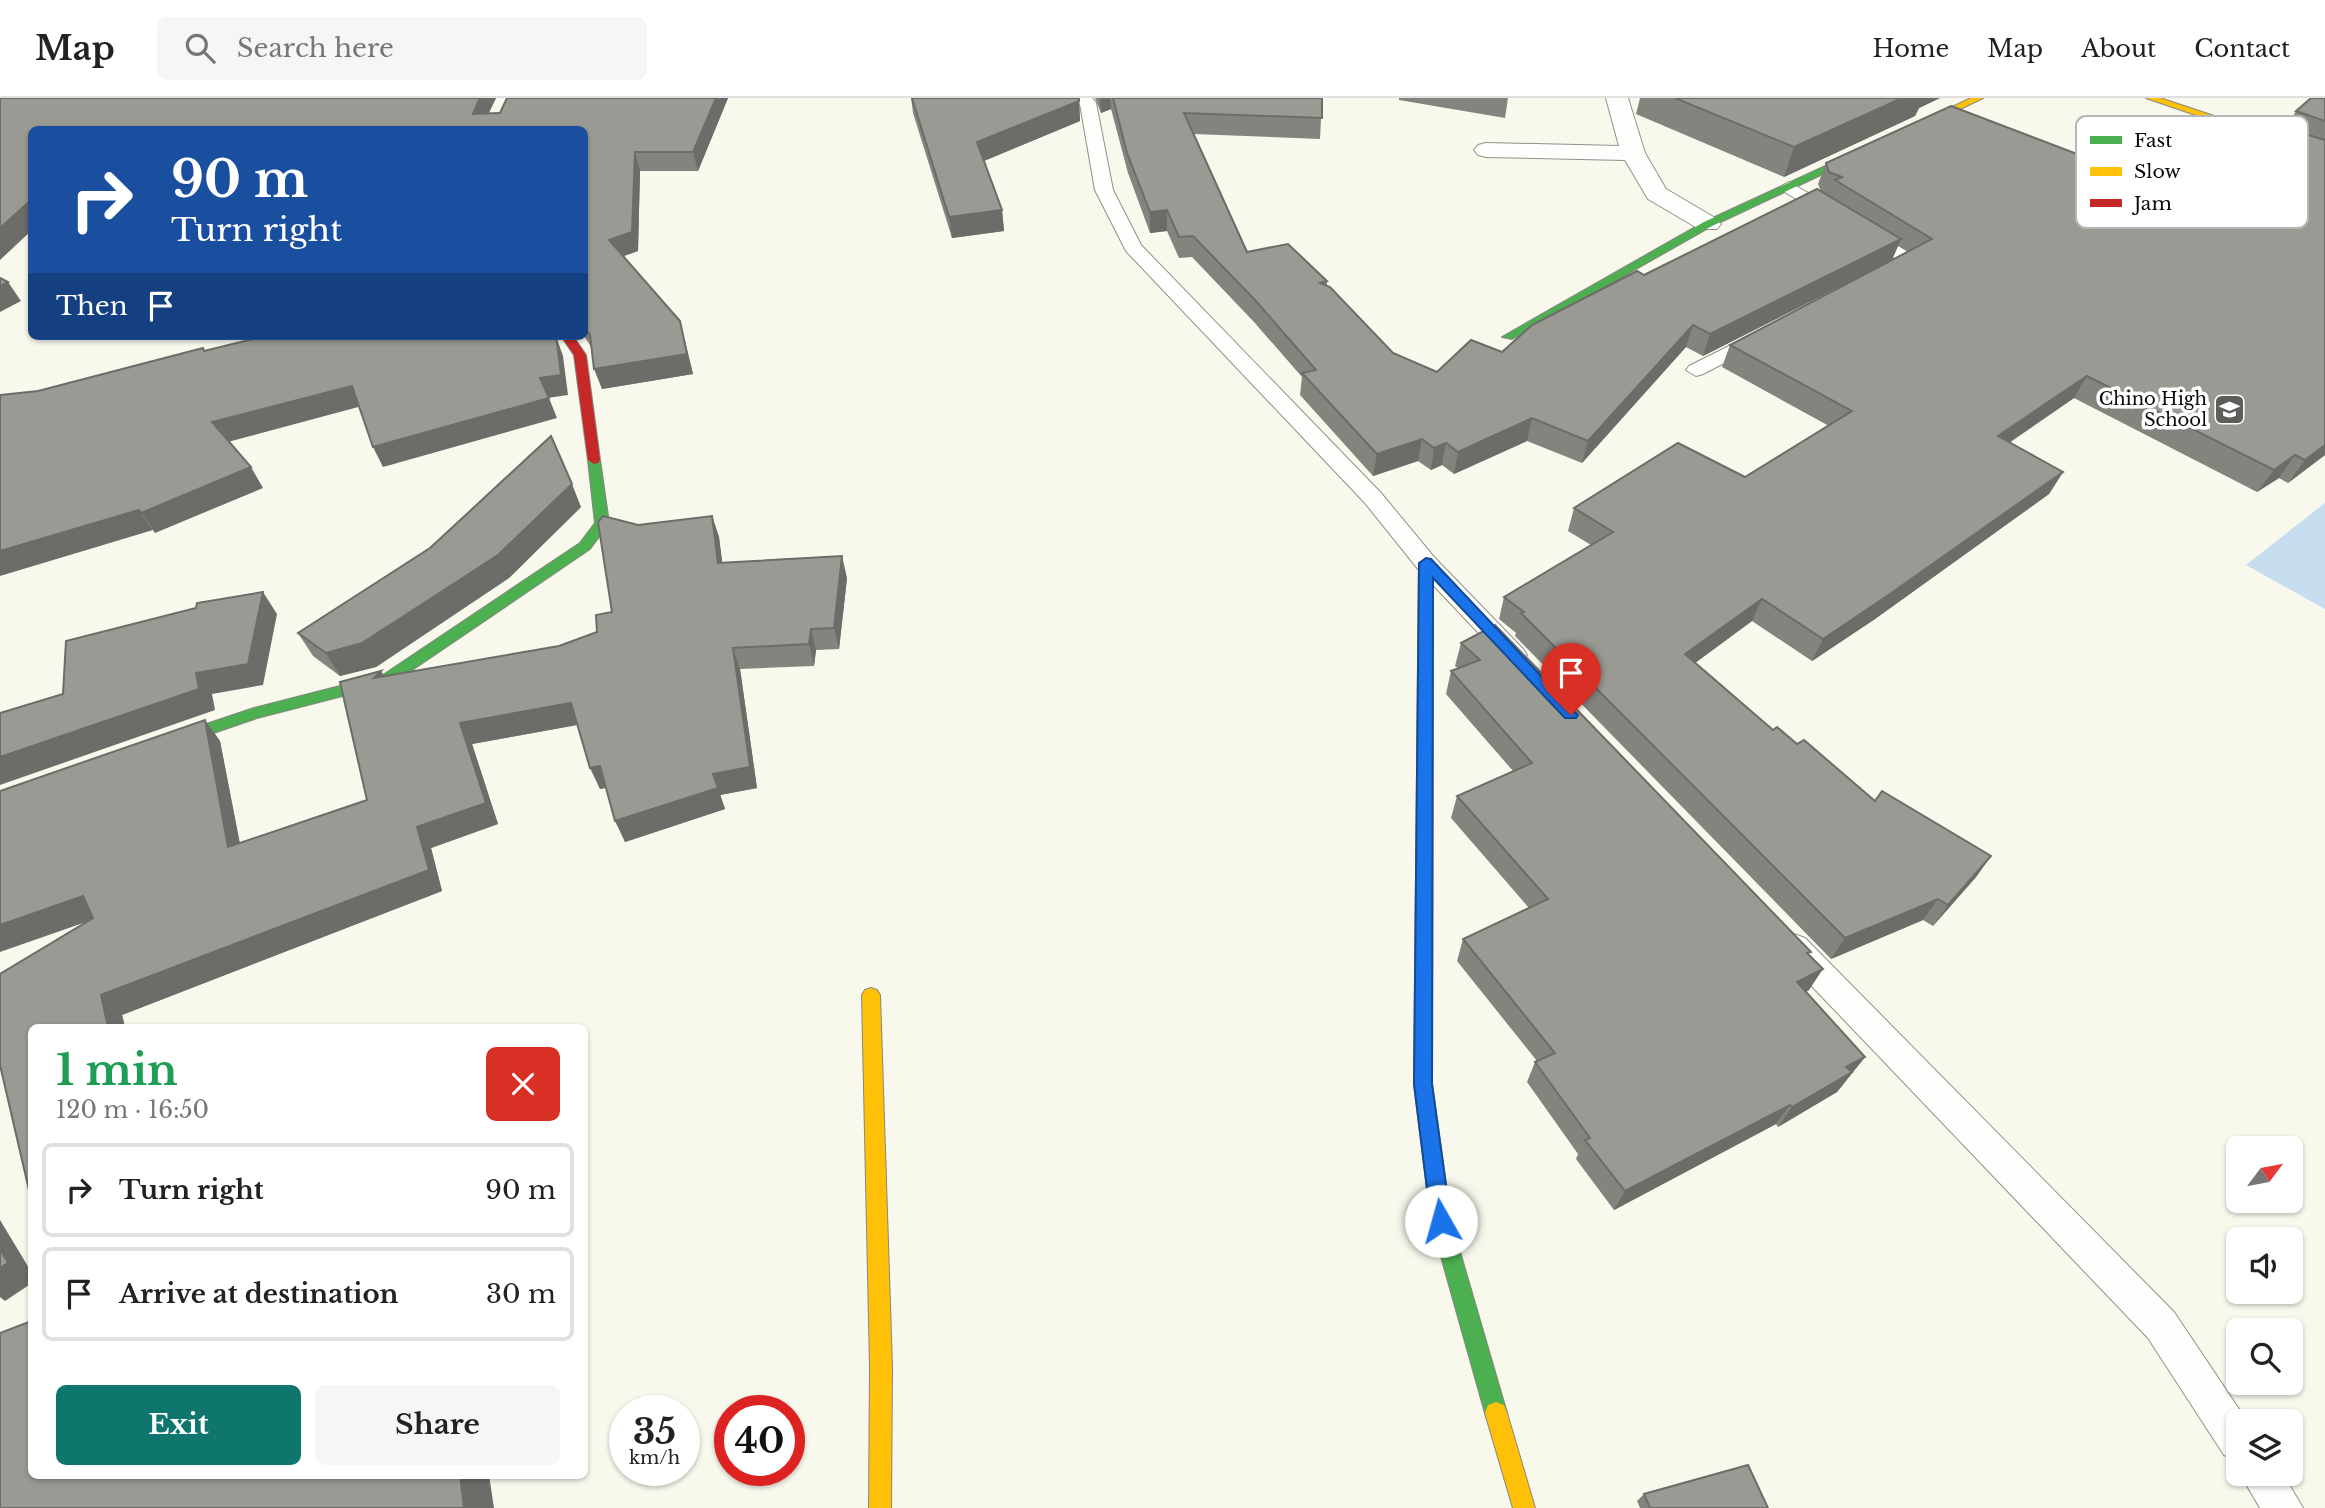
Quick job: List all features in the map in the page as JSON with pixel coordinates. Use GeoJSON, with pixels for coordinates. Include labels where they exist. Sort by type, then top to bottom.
{"type":"FeatureCollection","features":[{"type":"Feature","properties":{"kind":"street"},"geometry":{"type":"LineString","coordinates":[[1618,98],[1633,153],[1657,194],[1708,224]]}},
{"type":"Feature","properties":{"kind":"street"},"geometry":{"type":"LineString","coordinates":[[1508,337],[1708,224],[1978,98]]}},
{"type":"Feature","properties":{"kind":"street"},"geometry":{"type":"LineString","coordinates":[[2151,98],[2205,116]]}},
{"type":"Feature","properties":{"kind":"street"},"geometry":{"type":"LineString","coordinates":[[1486,150],[1633,153]]}},
{"type":"Feature","properties":{"kind":"street"},"geometry":{"type":"LineString","coordinates":[[2308,150],[2325,156]]}},
{"type":"Feature","properties":{"kind":"street"},"geometry":{"type":"LineString","coordinates":[[140,752],[254,713],[388,679],[585,546],[602,523],[580,355],[570,340]]}},
{"type":"Feature","properties":{"kind":"street"},"geometry":{"type":"LineString","coordinates":[[1426,563],[1423,1084],[1441,1221],[1524,1508]]}},
{"type":"Feature","properties":{"kind":"street"},"geometry":{"type":"LineString","coordinates":[[871,995],[881,1367],[880,1508]]}},
{"type":"Feature","properties":{"kind":"lane"},"geometry":{"type":"LineString","coordinates":[[1083,98],[1088,103],[1104,190],[1133,247],[1373,498],[1426,563],[1538,680]]}},
{"type":"Feature","properties":{"kind":"lane"},"geometry":{"type":"LineString","coordinates":[[1790,187],[1911,260],[1875,278]]}},
{"type":"Feature","properties":{"kind":"lane"},"geometry":{"type":"LineString","coordinates":[[1696,370],[1780,327]]}},
{"type":"Feature","properties":{"kind":"lane"},"geometry":{"type":"LineString","coordinates":[[1775,927],[2161,1325],[2226,1423]]}},
{"type":"Feature","properties":{"kind":"lane"},"geometry":{"type":"LineString","coordinates":[[2268,1486],[2283,1508]]}},
{"type":"Feature","properties":{"kind":"water"},"geometry":{"type":"Polygon","coordinates":[[[2325,503],[2325,609],[2246,565],[2325,503]]]}},
{"type":"Feature","properties":{"kind":"building"},"geometry":{"type":"Polygon","coordinates":[[[0,98],[480,98],[473,114],[500,113],[507,98],[716,98],[693,152],[635,152],[632,232],[609,240],[680,321],[687,354],[594,369],[588,332],[588,126],[28,126],[28,203],[0,228],[0,98]]]}},
{"type":"Feature","properties":{"kind":"building"},"geometry":{"type":"Polygon","coordinates":[[[912,98],[1079,98],[1079,101],[977,142],[1002,210],[949,217],[912,98]]]}},
{"type":"Feature","properties":{"kind":"building"},"geometry":{"type":"Polygon","coordinates":[[[1113,98],[1322,98],[1322,118],[1184,113],[1247,252],[1288,244],[1327,281],[1320,283],[1330,287],[1393,353],[1437,372],[1471,340],[1502,352],[1532,325],[1637,271],[1644,275],[1817,189],[1901,239],[1710,334],[1693,325],[1588,441],[1532,418],[1458,452],[1446,443],[1434,448],[1422,439],[1377,454],[1302,373],[1316,370],[1255,300],[1193,236],[1179,237],[1167,210],[1150,212],[1127,153],[1113,98]]]}},
{"type":"Feature","properties":{"kind":"building"},"geometry":{"type":"Polygon","coordinates":[[[1675,98],[1902,98],[1794,147],[1675,98]]]}},
{"type":"Feature","properties":{"kind":"building"},"geometry":{"type":"Polygon","coordinates":[[[2311,98],[2325,98],[2325,121],[2296,111],[2311,98]]]}},
{"type":"Feature","properties":{"kind":"building"},"geometry":{"type":"Polygon","coordinates":[[[1951,106],[2076,154],[2076,228],[2308,228],[2308,135],[2325,140],[2325,445],[2305,460],[2295,455],[2274,470],[2087,376],[1998,436],[2063,472],[1887,596],[1823,639],[1762,599],[1685,654],[1773,730],[1777,727],[1797,744],[1804,740],[1875,801],[1882,791],[1991,856],[1948,905],[1938,899],[1845,938],[1521,613],[1524,612],[1504,597],[1613,532],[1574,508],[1678,443],[1745,477],[1852,411],[1730,345],[1932,239],[1835,180],[1842,177],[1829,172],[1826,163],[1951,106]]]}},
{"type":"Feature","properties":{"kind":"building"},"geometry":{"type":"Polygon","coordinates":[[[0,278],[8,282],[0,286],[0,278]]]}},
{"type":"Feature","properties":{"kind":"building"},"geometry":{"type":"Polygon","coordinates":[[[249,340],[557,340],[561,375],[540,378],[549,398],[373,447],[352,386],[212,422],[251,467],[141,513],[139,510],[0,551],[0,395],[38,391],[203,348],[204,351],[249,340]]]}},
{"type":"Feature","properties":{"kind":"building"},"geometry":{"type":"Polygon","coordinates":[[[551,436],[572,484],[498,555],[362,643],[326,653],[298,633],[430,548],[551,436]]]}},
{"type":"Feature","properties":{"kind":"building"},"geometry":{"type":"Polygon","coordinates":[[[603,516],[638,525],[712,516],[718,563],[842,556],[834,628],[811,629],[809,644],[733,648],[750,767],[713,774],[718,788],[615,821],[600,766],[590,768],[571,703],[460,723],[486,803],[417,827],[429,870],[101,995],[107,1024],[28,1024],[28,1186],[0,1065],[0,974],[93,918],[83,896],[0,925],[0,791],[205,720],[228,847],[367,800],[340,682],[381,671],[374,678],[559,646],[597,632],[596,615],[612,612],[598,522],[603,516]]]}},
{"type":"Feature","properties":{"kind":"building"},"geometry":{"type":"Polygon","coordinates":[[[263,592],[248,664],[196,673],[199,689],[0,757],[0,713],[63,694],[66,641],[196,608],[197,603],[263,592]]]}},
{"type":"Feature","properties":{"kind":"building"},"geometry":{"type":"Polygon","coordinates":[[[1495,625],[1811,952],[1807,953],[1823,969],[1797,982],[1865,1057],[1846,1067],[1852,1072],[1792,1107],[1790,1105],[1625,1191],[1585,1140],[1590,1138],[1535,1062],[1555,1053],[1463,939],[1548,899],[1457,796],[1532,763],[1451,671],[1480,660],[1461,643],[1495,625]]]}},
{"type":"Feature","properties":{"kind":"building"},"geometry":{"type":"Polygon","coordinates":[[[0,1249],[8,1263],[0,1268],[0,1249]]]}},
{"type":"Feature","properties":{"kind":"building"},"geometry":{"type":"Polygon","coordinates":[[[28,1322],[28,1479],[460,1479],[464,1507],[0,1508],[0,1333],[28,1322]]]}},
{"type":"Feature","properties":{"kind":"building"},"geometry":{"type":"Polygon","coordinates":[[[1748,1465],[1768,1508],[1650,1508],[1644,1494],[1748,1465]]]}},
{"type":"Feature","properties":{"kind":"traffic: fast"},"geometry":{"type":"LineString","coordinates":[[1508,337],[1708,224],[1886,141]]}},
{"type":"Feature","properties":{"kind":"traffic: fast"},"geometry":{"type":"LineString","coordinates":[[161,745],[254,713],[388,679],[585,546],[602,523],[594,460]]}},
{"type":"Feature","properties":{"kind":"traffic: fast"},"geometry":{"type":"LineString","coordinates":[[1426,563],[1423,1084],[1441,1221],[1496,1413]]}},
{"type":"Feature","properties":{"kind":"traffic: slow"},"geometry":{"type":"LineString","coordinates":[[1886,141],[1978,98]]}},
{"type":"Feature","properties":{"kind":"traffic: slow"},"geometry":{"type":"LineString","coordinates":[[2151,98],[2205,116]]}},
{"type":"Feature","properties":{"kind":"traffic: slow"},"geometry":{"type":"LineString","coordinates":[[2308,150],[2325,156]]}},
{"type":"Feature","properties":{"kind":"traffic: slow"},"geometry":{"type":"LineString","coordinates":[[871,995],[881,1367],[880,1508]]}},
{"type":"Feature","properties":{"kind":"traffic: slow"},"geometry":{"type":"LineString","coordinates":[[1496,1413],[1524,1508]]}},
{"type":"Feature","properties":{"kind":"traffic: jam"},"geometry":{"type":"LineString","coordinates":[[570,340],[580,355],[594,460]]}},
{"type":"Feature","properties":{"kind":"place","name":"Chino High School"},"geometry":{"type":"Point","coordinates":[2230,409]}},
{"type":"Feature","properties":{"kind":"route"},"geometry":{"type":"LineString","coordinates":[[1441,1221],[1423,1084],[1426,563],[1571,715]]}}]}
